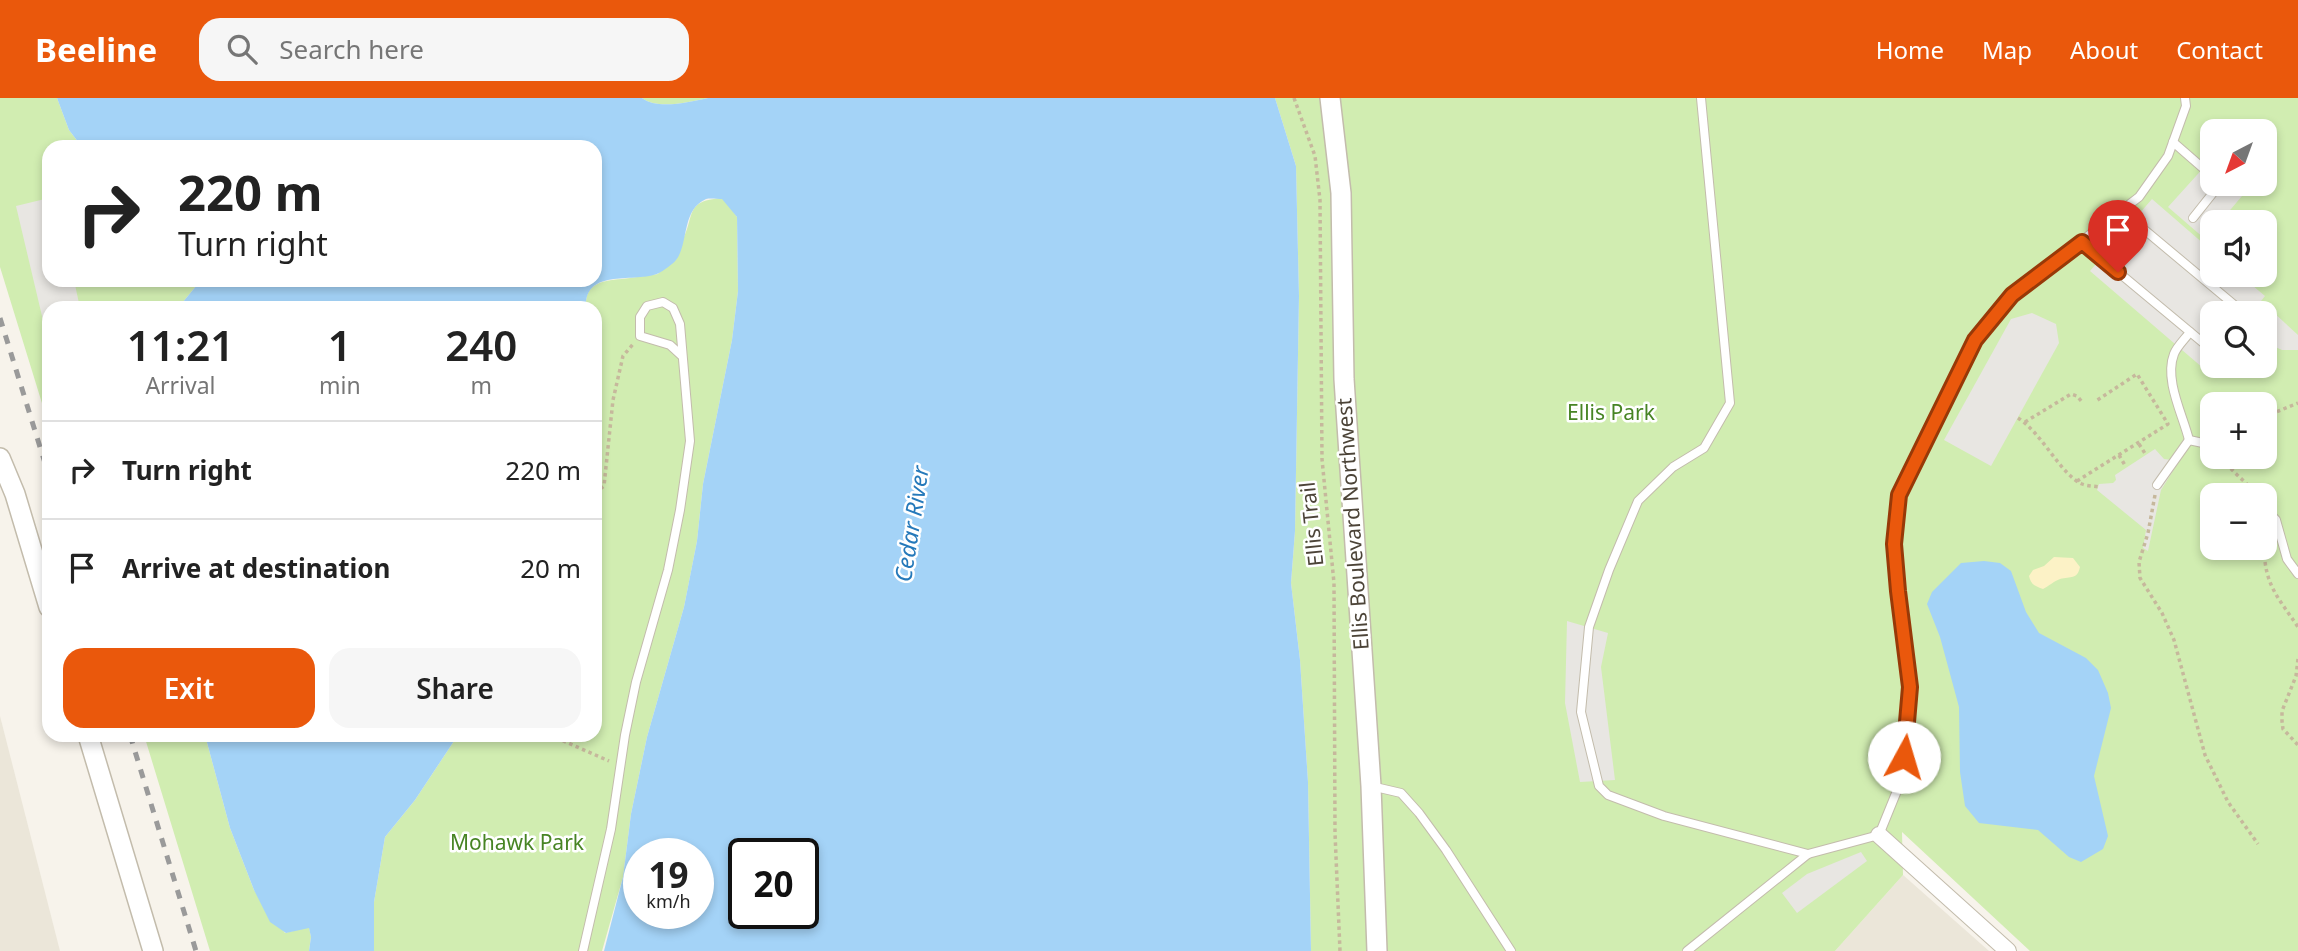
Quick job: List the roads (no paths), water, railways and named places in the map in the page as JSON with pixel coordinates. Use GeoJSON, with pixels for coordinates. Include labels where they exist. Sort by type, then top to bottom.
{"type":"FeatureCollection","features":[{"type":"Feature","properties":{"kind":"street","name":"Ellis Boulevard Northwest"},"geometry":{"type":"LineString","coordinates":[[1330,98],[1341,193],[1344,379],[1371,786],[1377,951]]}},
{"type":"Feature","properties":{"kind":"street"},"geometry":{"type":"LineString","coordinates":[[0,458],[15,494],[42,584]]}},
{"type":"Feature","properties":{"kind":"street"},"geometry":{"type":"LineString","coordinates":[[90,742],[153,951]]}},
{"type":"Feature","properties":{"kind":"street"},"geometry":{"type":"LineString","coordinates":[[1879,835],[2008,951]]}},
{"type":"Feature","properties":{"kind":"lane"},"geometry":{"type":"LineString","coordinates":[[1700,98],[1730,403],[1704,448],[1673,467],[1638,502],[1589,626],[1581,712],[1599,786],[1608,795],[1664,816],[1808,854]]}},
{"type":"Feature","properties":{"kind":"lane"},"geometry":{"type":"LineString","coordinates":[[1687,951],[1808,854],[1879,835],[1902,781],[1910,687],[1894,544],[1899,495],[1975,340],[2012,295],[2139,198],[2168,156],[2186,106],[2185,98]]}},
{"type":"Feature","properties":{"kind":"lane"},"geometry":{"type":"LineString","coordinates":[[2174,142],[2200,165]]}},
{"type":"Feature","properties":{"kind":"lane"},"geometry":{"type":"LineString","coordinates":[[2193,218],[2212,196]]}},
{"type":"Feature","properties":{"kind":"lane"},"geometry":{"type":"LineString","coordinates":[[2122,211],[2230,301]]}},
{"type":"Feature","properties":{"kind":"lane"},"geometry":{"type":"LineString","coordinates":[[2082,242],[2200,340]]}},
{"type":"Feature","properties":{"kind":"lane"},"geometry":{"type":"LineString","coordinates":[[583,951],[611,829],[636,682],[668,569],[690,441],[680,324],[673,308],[663,302],[647,306],[640,317],[640,336],[670,345],[682,356]]}},
{"type":"Feature","properties":{"kind":"lane"},"geometry":{"type":"LineString","coordinates":[[2189,440],[2174,387],[2172,363],[2175,352],[2190,332]]}},
{"type":"Feature","properties":{"kind":"lane"},"geometry":{"type":"LineString","coordinates":[[2189,440],[2200,442]]}},
{"type":"Feature","properties":{"kind":"lane"},"geometry":{"type":"LineString","coordinates":[[2157,485],[2189,440]]}},
{"type":"Feature","properties":{"kind":"lane"},"geometry":{"type":"LineString","coordinates":[[2277,524],[2287,559],[2298,575]]}},
{"type":"Feature","properties":{"kind":"lane"},"geometry":{"type":"LineString","coordinates":[[1371,786],[1401,793],[1419,813],[1511,951]]}},
{"type":"Feature","properties":{"kind":"water","name":"Cedar River"},"geometry":{"type":"Polygon","coordinates":[[[57,98],[642,98],[648,102],[665,104],[708,98],[1275,98],[1296,166],[1299,296],[1295,531],[1291,583],[1300,660],[1308,782],[1311,951],[604,951],[623,877],[623,929],[714,929],[714,838],[628,838],[647,737],[684,607],[697,541],[703,484],[732,340],[738,291],[737,217],[722,199],[706,199],[698,204],[689,219],[680,253],[673,263],[659,273],[602,282],[602,140],[77,140],[69,130],[57,98]]]}},
{"type":"Feature","properties":{"kind":"water"},"geometry":{"type":"Polygon","coordinates":[[[195,287],[593,287],[587,301],[184,301],[195,287]]]}},
{"type":"Feature","properties":{"kind":"water"},"geometry":{"type":"Polygon","coordinates":[[[1961,563],[2000,563],[2011,571],[2026,612],[2039,633],[2086,658],[2098,670],[2108,693],[2111,708],[2094,776],[2108,836],[2103,849],[2081,862],[2069,857],[2038,830],[1979,823],[1965,806],[1960,772],[1959,707],[1940,637],[1927,604],[1932,592],[1961,563]]]}},
{"type":"Feature","properties":{"kind":"water"},"geometry":{"type":"Polygon","coordinates":[[[207,742],[453,742],[415,800],[385,837],[374,902],[374,951],[309,951],[309,928],[286,933],[270,922],[254,890],[230,828],[207,742]]]}},
{"type":"Feature","properties":{"kind":"railway"},"geometry":{"type":"LineString","coordinates":[[0,318],[42,453]]}},
{"type":"Feature","properties":{"kind":"railway"},"geometry":{"type":"LineString","coordinates":[[132,742],[196,951]]}},
{"type":"Feature","properties":{"kind":"park label","name":"Ellis Park"},"geometry":{"type":"Point","coordinates":[1611,413]}},
{"type":"Feature","properties":{"kind":"park label","name":"Mohawk Park"},"geometry":{"type":"Point","coordinates":[517,843]}}]}
